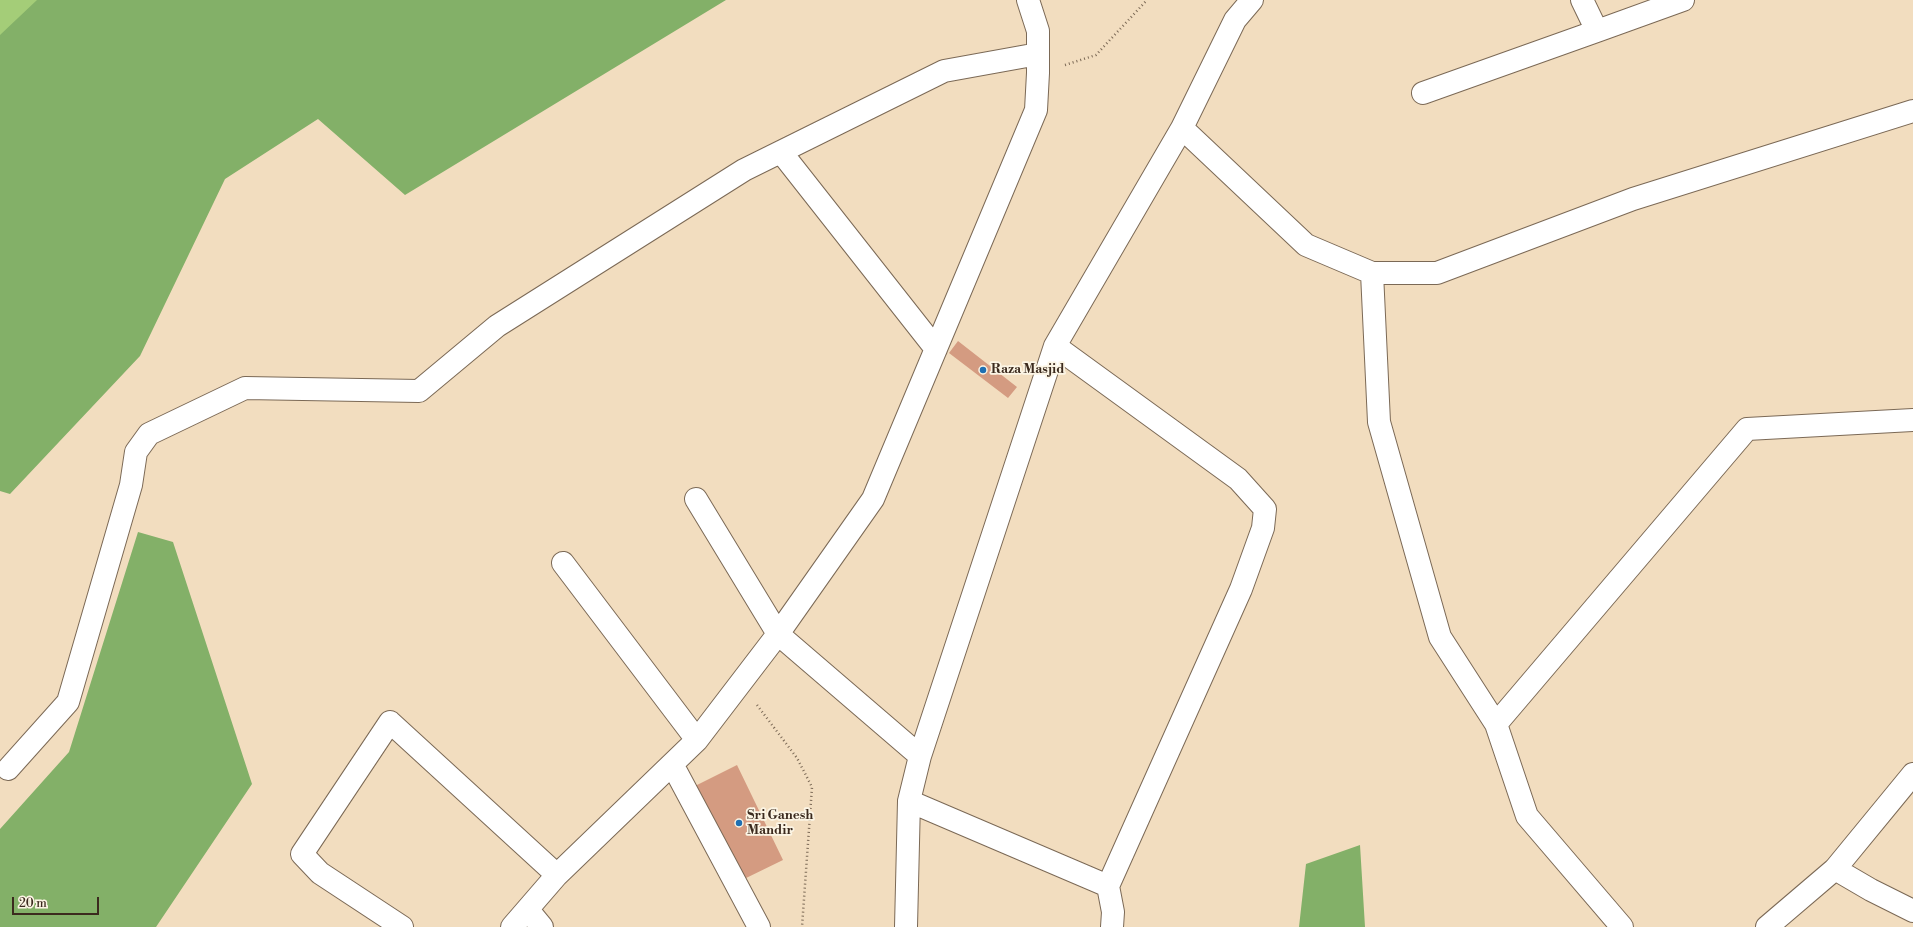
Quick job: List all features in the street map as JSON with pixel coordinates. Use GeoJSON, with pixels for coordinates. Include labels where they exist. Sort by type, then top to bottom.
{"type":"FeatureCollection","features":[{"type":"Feature","properties":{"kind":"street"},"geometry":{"type":"LineString","coordinates":[[512,927],[557,876],[697,740],[778,634],[873,499],[1036,110],[1038,31],[1028,0]]}},
{"type":"Feature","properties":{"kind":"street"},"geometry":{"type":"LineString","coordinates":[[906,927],[909,801],[920,756],[1055,346],[1182,128],[1235,20],[1252,0]]}},
{"type":"Feature","properties":{"kind":"street"},"geometry":{"type":"LineString","coordinates":[[1582,0],[1597,31]]}},
{"type":"Feature","properties":{"kind":"street"},"geometry":{"type":"LineString","coordinates":[[1423,93],[1683,0]]}},
{"type":"Feature","properties":{"kind":"street"},"geometry":{"type":"LineString","coordinates":[[8,769],[68,702],[131,485],[136,452],[149,434],[245,388],[419,391],[497,326],[744,170],[944,71],[1038,63]]}},
{"type":"Feature","properties":{"kind":"street"},"geometry":{"type":"LineString","coordinates":[[1182,128],[1306,245],[1372,273],[1437,273],[1633,199],[1913,111]]}},
{"type":"Feature","properties":{"kind":"street"},"geometry":{"type":"LineString","coordinates":[[781,152],[936,349]]}},
{"type":"Feature","properties":{"kind":"street"},"geometry":{"type":"LineString","coordinates":[[1372,273],[1379,422],[1440,637],[1496,724],[1526,816],[1622,927]]}},
{"type":"Feature","properties":{"kind":"street"},"geometry":{"type":"LineString","coordinates":[[1055,346],[1238,479],[1265,509],[1263,528],[1241,589],[1108,886],[1114,912],[1112,927]]}},
{"type":"Feature","properties":{"kind":"street"},"geometry":{"type":"LineString","coordinates":[[1496,724],[1747,429],[1913,420]]}},
{"type":"Feature","properties":{"kind":"street"},"geometry":{"type":"LineString","coordinates":[[696,499],[778,634],[920,756]]}},
{"type":"Feature","properties":{"kind":"street"},"geometry":{"type":"LineString","coordinates":[[563,563],[697,740]]}},
{"type":"Feature","properties":{"kind":"street"},"geometry":{"type":"LineString","coordinates":[[402,927],[320,873],[302,854],[390,722],[557,876]]}},
{"type":"Feature","properties":{"kind":"street"},"geometry":{"type":"LineString","coordinates":[[672,764],[759,927]]}},
{"type":"Feature","properties":{"kind":"street"},"geometry":{"type":"LineString","coordinates":[[1767,927],[1835,869],[1913,774]]}},
{"type":"Feature","properties":{"kind":"street"},"geometry":{"type":"LineString","coordinates":[[909,801],[1108,886]]}},
{"type":"Feature","properties":{"kind":"street"},"geometry":{"type":"LineString","coordinates":[[1835,869],[1871,890],[1913,911]]}},
{"type":"Feature","properties":{"kind":"street"},"geometry":{"type":"LineString","coordinates":[[528,910],[542,927]]}},
{"type":"Feature","properties":{"kind":"path"},"geometry":{"type":"LineString","coordinates":[[1038,63],[1096,55],[1146,0]]}},
{"type":"Feature","properties":{"kind":"path"},"geometry":{"type":"LineString","coordinates":[[741,684],[797,758],[812,787],[802,927]]}},
{"type":"Feature","properties":{"kind":"green space"},"geometry":{"type":"Polygon","coordinates":[[[0,0],[57,0],[0,58],[0,0]]]}},
{"type":"Feature","properties":{"kind":"green space"},"geometry":{"type":"Polygon","coordinates":[[[37,0],[726,0],[405,195],[318,119],[225,179],[140,356],[10,494],[0,491],[0,35],[37,0]]]}},
{"type":"Feature","properties":{"kind":"green space"},"geometry":{"type":"Polygon","coordinates":[[[138,532],[173,542],[252,784],[156,927],[0,927],[0,829],[69,752],[138,532]]]}},
{"type":"Feature","properties":{"kind":"green space"},"geometry":{"type":"Polygon","coordinates":[[[1360,845],[1365,927],[1299,927],[1306,864],[1360,845]]]}},
{"type":"Feature","properties":{"kind":"building","name":"Raza Masjid"},"geometry":{"type":"Polygon","coordinates":[[[958,341],[1017,387],[1008,398],[949,353],[958,341]]]}},
{"type":"Feature","properties":{"kind":"building","name":"Sri Ganesh Mandir"},"geometry":{"type":"Polygon","coordinates":[[[737,765],[783,860],[742,880],[695,786],[737,765]]]}},
{"type":"Feature","properties":{"kind":"place","name":"Raza Masjid"},"geometry":{"type":"Point","coordinates":[983,370]}},
{"type":"Feature","properties":{"kind":"place","name":"Sri Ganesh Mandir"},"geometry":{"type":"Point","coordinates":[739,823]}}]}
